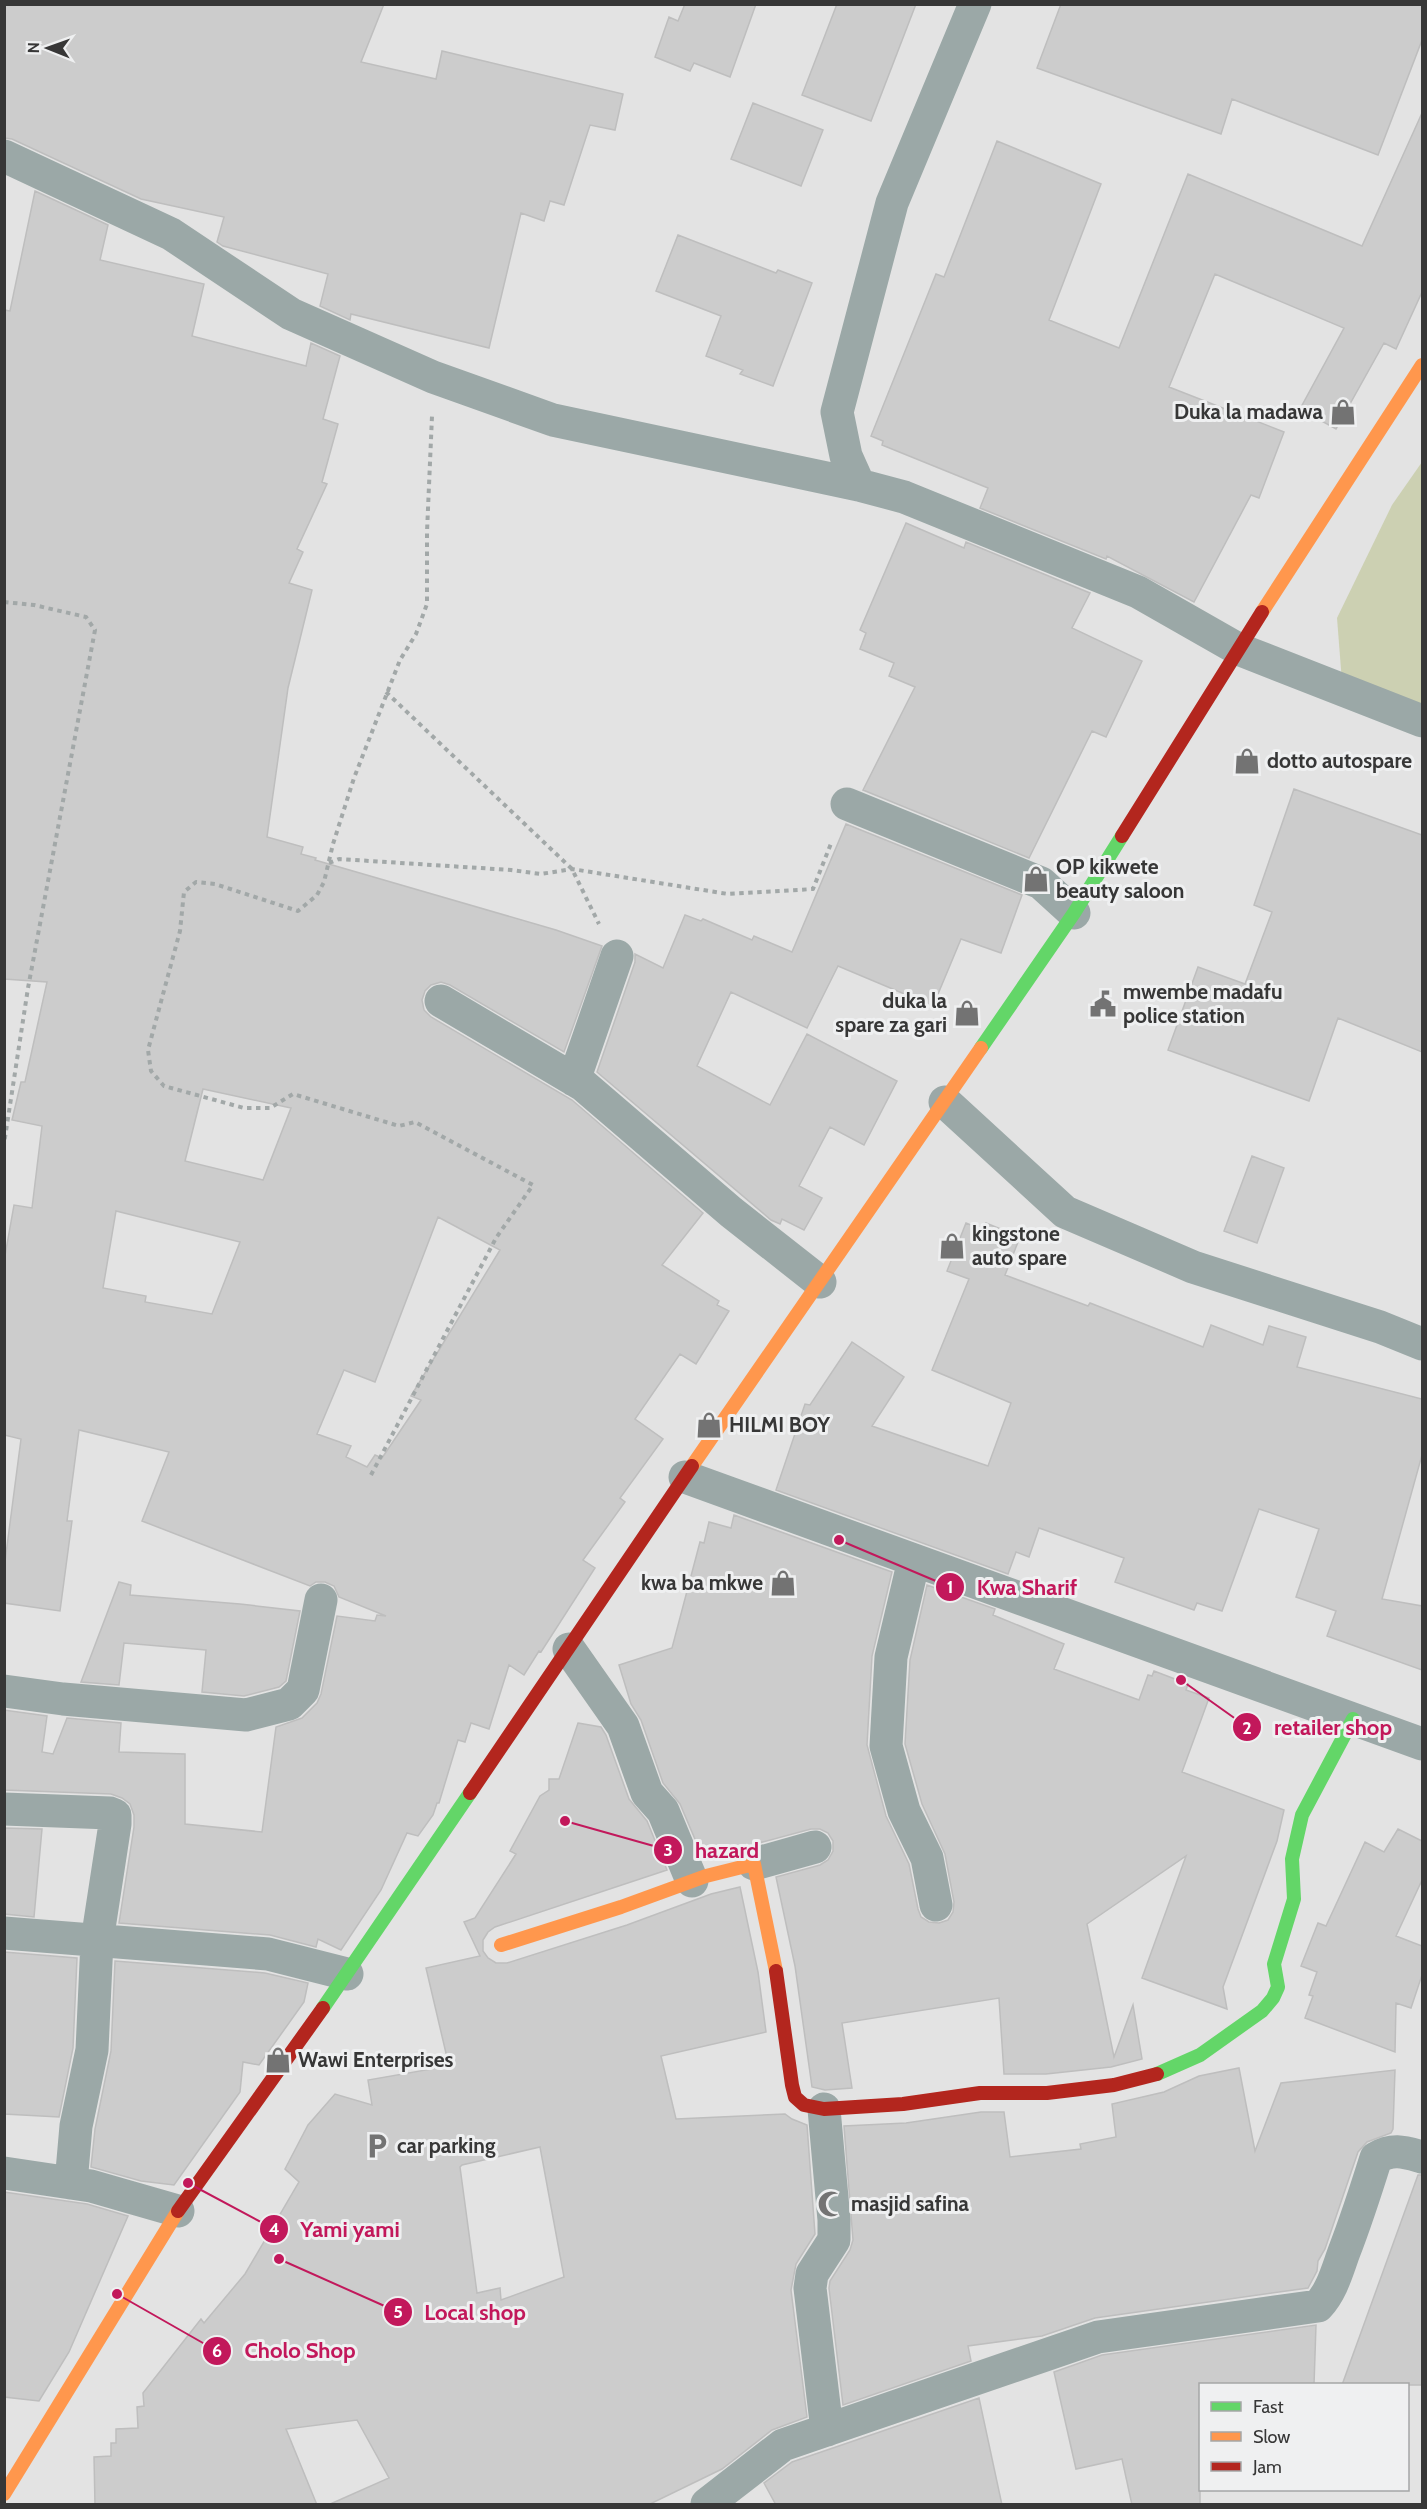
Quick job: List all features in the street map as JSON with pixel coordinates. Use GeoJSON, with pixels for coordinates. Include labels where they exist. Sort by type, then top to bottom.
{"type":"FeatureCollection","features":[{"type":"Feature","properties":{"kind":"main road"},"geometry":{"type":"LineString","coordinates":[[9,2476],[178,2211],[347,1974],[685,1477],[1074,913],[1238,649],[1422,365]]}},
{"type":"Feature","properties":{"kind":"main road"},"geometry":{"type":"LineString","coordinates":[[501,1945],[621,1908],[692,1881],[754,1864],[776,1969],[795,2097],[804,2105],[824,2109],[903,2104],[980,2093],[1047,2093],[1114,2085],[1160,2074],[1200,2055],[1262,2012],[1273,1998],[1278,1987],[1275,1964],[1294,1899],[1292,1859],[1302,1815],[1353,1719]]}},
{"type":"Feature","properties":{"kind":"street"},"geometry":{"type":"LineString","coordinates":[[859,485],[846,456],[837,412],[892,203],[975,4]]}},
{"type":"Feature","properties":{"kind":"street"},"geometry":{"type":"LineString","coordinates":[[4,156],[171,234],[291,314],[433,377],[553,420],[859,485],[904,497],[1138,591],[1238,649],[1422,722]]}},
{"type":"Feature","properties":{"kind":"street"},"geometry":{"type":"LineString","coordinates":[[847,804],[1041,883],[1074,913]]}},
{"type":"Feature","properties":{"kind":"street"},"geometry":{"type":"LineString","coordinates":[[573,1080],[617,956]]}},
{"type":"Feature","properties":{"kind":"street"},"geometry":{"type":"LineString","coordinates":[[441,1001],[583,1085],[731,1212],[820,1282]]}},
{"type":"Feature","properties":{"kind":"street"},"geometry":{"type":"LineString","coordinates":[[945,1102],[1065,1212],[1193,1267],[1380,1327],[1422,1344]]}},
{"type":"Feature","properties":{"kind":"street"},"geometry":{"type":"LineString","coordinates":[[685,1477],[1422,1744]]}},
{"type":"Feature","properties":{"kind":"street"},"geometry":{"type":"LineString","coordinates":[[914,1560],[891,1657],[886,1746],[904,1810],[927,1858],[936,1905]]}},
{"type":"Feature","properties":{"kind":"street"},"geometry":{"type":"LineString","coordinates":[[4,1691],[84,1701],[246,1715],[289,1704],[303,1690],[321,1600]]}},
{"type":"Feature","properties":{"kind":"street"},"geometry":{"type":"LineString","coordinates":[[569,1649],[623,1726],[647,1793],[663,1811],[692,1881]]}},
{"type":"Feature","properties":{"kind":"street"},"geometry":{"type":"LineString","coordinates":[[4,1809],[115,1815],[97,1941],[92,2050],[76,2126],[71,2182]]}},
{"type":"Feature","properties":{"kind":"street"},"geometry":{"type":"LineString","coordinates":[[754,1864],[815,1847]]}},
{"type":"Feature","properties":{"kind":"street"},"geometry":{"type":"LineString","coordinates":[[4,1933],[268,1954],[347,1974]]}},
{"type":"Feature","properties":{"kind":"street"},"geometry":{"type":"LineString","coordinates":[[824,2109],[834,2240],[812,2274],[810,2288],[827,2430]]}},
{"type":"Feature","properties":{"kind":"street"},"geometry":{"type":"LineString","coordinates":[[707,2505],[783,2445],[1098,2337],[1318,2306],[1327,2297],[1362,2205],[1376,2158],[1386,2152],[1398,2150],[1422,2157]]}},
{"type":"Feature","properties":{"kind":"street"},"geometry":{"type":"LineString","coordinates":[[4,2173],[71,2182],[134,2197],[178,2211]]}},
{"type":"Feature","properties":{"kind":"path"},"geometry":{"type":"LineString","coordinates":[[371,1475],[496,1238],[533,1185],[416,1122],[399,1126],[293,1094],[270,1108],[244,1108],[164,1086],[151,1071],[148,1050],[180,931],[184,892],[196,882],[215,884],[298,911],[317,895],[324,882],[354,778],[386,692],[400,660],[416,634],[427,604],[427,532],[433,377]]}},
{"type":"Feature","properties":{"kind":"path"},"geometry":{"type":"LineString","coordinates":[[4,602],[34,604],[86,617],[95,630],[28,988],[4,1144]]}},
{"type":"Feature","properties":{"kind":"path"},"geometry":{"type":"LineString","coordinates":[[386,692],[572,869],[617,956]]}},
{"type":"Feature","properties":{"kind":"path"},"geometry":{"type":"LineString","coordinates":[[329,863],[350,860],[541,874],[572,869],[729,894],[813,889],[847,804]]}},
{"type":"Feature","properties":{"kind":"green space"},"geometry":{"type":"Polygon","coordinates":[[[1422,462],[1422,711],[1342,682],[1337,618],[1392,505],[1422,462]]]}},
{"type":"Feature","properties":{"kind":"building"},"geometry":{"type":"Polygon","coordinates":[[[4,4],[384,4],[361,62],[436,79],[442,51],[623,94],[615,130],[590,125],[564,205],[550,201],[544,221],[521,213],[489,348],[351,314],[350,320],[320,306],[328,274],[223,246],[217,242],[224,217],[141,199],[12,139],[4,138],[4,4]]]}},
{"type":"Feature","properties":{"kind":"building"},"geometry":{"type":"Polygon","coordinates":[[[685,4],[756,4],[730,77],[694,63],[690,71],[655,57],[669,17],[678,21],[685,4]]]}},
{"type":"Feature","properties":{"kind":"building"},"geometry":{"type":"Polygon","coordinates":[[[837,4],[916,4],[871,121],[802,95],[837,4]]]}},
{"type":"Feature","properties":{"kind":"building"},"geometry":{"type":"Polygon","coordinates":[[[1061,4],[1422,4],[1422,40],[1378,155],[1232,99],[1221,134],[1037,68],[1061,4]]]}},
{"type":"Feature","properties":{"kind":"building"},"geometry":{"type":"Polygon","coordinates":[[[753,103],[823,130],[801,186],[731,159],[753,103]]]}},
{"type":"Feature","properties":{"kind":"building"},"geometry":{"type":"Polygon","coordinates":[[[1422,113],[1422,292],[1396,349],[1384,343],[1336,429],[1300,409],[1344,328],[1215,274],[1169,387],[1284,432],[1259,498],[1251,495],[1194,602],[1107,556],[1106,559],[980,508],[988,488],[882,445],[883,441],[871,436],[936,274],[944,277],[997,141],[1101,184],[1049,320],[1119,348],[1188,174],[1362,246],[1422,113]]]}},
{"type":"Feature","properties":{"kind":"building"},"geometry":{"type":"Polygon","coordinates":[[[35,191],[108,225],[100,260],[204,284],[192,336],[306,366],[311,343],[340,356],[323,419],[338,424],[322,482],[327,484],[297,549],[303,552],[289,583],[312,590],[288,688],[267,837],[303,847],[301,854],[316,858],[315,860],[556,930],[602,946],[564,1052],[450,985],[441,982],[431,985],[425,991],[422,1000],[424,1010],[431,1017],[572,1100],[703,1213],[662,1265],[719,1301],[717,1305],[729,1311],[696,1364],[680,1354],[635,1419],[663,1439],[620,1498],[625,1502],[583,1560],[595,1568],[524,1675],[509,1665],[489,1729],[471,1723],[465,1742],[458,1740],[439,1803],[433,1815],[418,1836],[407,1833],[381,1890],[341,1950],[318,1939],[316,1947],[270,1935],[119,1923],[134,1827],[134,1815],[130,1804],[111,1794],[4,1790],[4,1710],[47,1716],[42,1752],[53,1754],[67,1718],[121,1723],[119,1752],[185,1754],[185,1824],[262,1832],[276,1727],[302,1718],[317,1703],[321,1694],[337,1616],[375,1621],[377,1615],[386,1616],[339,1597],[334,1586],[325,1582],[316,1582],[310,1586],[142,1521],[169,1452],[79,1430],[67,1521],[72,1521],[60,1611],[4,1603],[4,1569],[21,1439],[4,1435],[4,1261],[14,1205],[32,1208],[42,1126],[12,1120],[21,1082],[25,1082],[47,982],[4,979],[4,310],[10,311],[35,191]],[[203,1089],[185,1161],[263,1180],[291,1108],[203,1089]],[[116,1211],[103,1288],[146,1296],[145,1302],[212,1314],[240,1242],[116,1211]],[[438,1217],[375,1382],[344,1370],[317,1434],[351,1446],[346,1457],[367,1467],[375,1455],[382,1458],[421,1400],[411,1396],[500,1250],[438,1217]]]}},
{"type":"Feature","properties":{"kind":"building"},"geometry":{"type":"Polygon","coordinates":[[[678,235],[776,273],[778,270],[812,283],[773,386],[740,374],[743,370],[706,356],[721,316],[656,291],[678,235]]]}},
{"type":"Feature","properties":{"kind":"building"},"geometry":{"type":"Polygon","coordinates":[[[906,523],[964,548],[966,542],[1090,593],[1072,628],[1142,661],[1106,737],[1092,731],[1029,858],[863,790],[915,687],[889,676],[894,663],[860,649],[866,633],[860,630],[906,523]]]}},
{"type":"Feature","properties":{"kind":"building"},"geometry":{"type":"Polygon","coordinates":[[[1294,789],[1422,835],[1422,1052],[1338,1018],[1309,1101],[1168,1050],[1198,967],[1245,984],[1272,912],[1254,905],[1294,789]]]}},
{"type":"Feature","properties":{"kind":"building"},"geometry":{"type":"Polygon","coordinates":[[[846,824],[1022,895],[1001,953],[961,939],[933,1006],[838,966],[807,1028],[731,992],[697,1066],[770,1105],[807,1034],[897,1081],[864,1145],[830,1127],[799,1186],[822,1198],[804,1230],[782,1219],[780,1224],[771,1220],[597,1072],[635,962],[635,954],[663,968],[685,915],[701,921],[703,919],[752,940],[754,936],[792,952],[846,824]]]}},
{"type":"Feature","properties":{"kind":"building"},"geometry":{"type":"Polygon","coordinates":[[[1252,1156],[1284,1168],[1257,1243],[1224,1231],[1252,1156]]]}},
{"type":"Feature","properties":{"kind":"building"},"geometry":{"type":"Polygon","coordinates":[[[966,1223],[983,1230],[986,1223],[1020,1237],[1005,1275],[1088,1306],[1090,1303],[1203,1347],[1211,1325],[1263,1345],[1269,1326],[1306,1337],[1297,1367],[1422,1399],[1422,1455],[1382,1599],[1422,1606],[1422,1670],[1327,1636],[1336,1611],[1296,1597],[1319,1529],[1259,1509],[1222,1611],[1197,1603],[1194,1610],[1115,1582],[1124,1558],[1039,1528],[1029,1557],[1016,1552],[1008,1574],[776,1490],[805,1404],[810,1405],[852,1342],[904,1377],[872,1426],[988,1466],[1011,1403],[932,1370],[969,1279],[947,1271],[966,1223]]]}},
{"type":"Feature","properties":{"kind":"building"},"geometry":{"type":"Polygon","coordinates":[[[734,1515],[892,1572],[872,1656],[867,1745],[886,1816],[909,1864],[918,1909],[921,1917],[929,1922],[939,1923],[948,1920],[953,1912],[954,1902],[945,1854],[922,1804],[905,1744],[910,1660],[927,1585],[995,1609],[993,1615],[1064,1644],[1054,1669],[1139,1700],[1148,1675],[1152,1676],[1154,1671],[1188,1684],[1186,1690],[1209,1698],[1182,1772],[1284,1810],[1277,1841],[1223,1987],[1227,2009],[1142,1978],[1186,1856],[1087,1924],[1114,2057],[1133,2005],[1142,2059],[1111,2067],[1046,2074],[1004,2074],[999,1998],[842,2023],[852,2088],[825,2090],[812,2087],[795,1966],[776,1877],[820,1865],[828,1860],[833,1851],[833,1841],[828,1833],[820,1829],[811,1829],[703,1858],[680,1804],[663,1783],[641,1720],[631,1704],[619,1665],[672,1648],[700,1542],[704,1543],[709,1522],[731,1528],[734,1515]]]}},
{"type":"Feature","properties":{"kind":"building"},"geometry":{"type":"Polygon","coordinates":[[[119,1582],[131,1585],[130,1595],[300,1611],[286,1681],[279,1687],[244,1696],[202,1692],[206,1650],[124,1643],[119,1685],[81,1682],[119,1582]]]}},
{"type":"Feature","properties":{"kind":"building"},"geometry":{"type":"Polygon","coordinates":[[[578,1723],[601,1727],[629,1799],[647,1821],[667,1870],[495,1927],[483,1940],[483,1951],[496,1963],[507,1963],[627,1925],[711,1894],[740,1887],[758,1972],[766,2032],[661,2056],[676,2119],[785,2114],[807,2125],[815,2234],[796,2264],[791,2290],[807,2417],[772,2430],[722,2469],[648,2505],[328,2505],[389,2478],[357,2420],[286,2429],[317,2505],[95,2505],[94,2457],[111,2456],[111,2443],[116,2443],[116,2429],[138,2428],[137,2407],[144,2406],[143,2393],[201,2319],[204,2323],[245,2274],[299,2182],[285,2169],[308,2125],[335,2094],[372,2105],[368,2080],[449,2066],[426,1968],[480,1956],[464,1922],[475,1918],[516,1854],[510,1851],[540,1796],[549,1790],[549,1779],[559,1779],[578,1723]],[[540,2147],[462,2165],[460,2167],[477,2293],[500,2288],[501,2300],[564,2277],[540,2147]]]}},
{"type":"Feature","properties":{"kind":"building"},"geometry":{"type":"Polygon","coordinates":[[[4,1828],[42,1829],[34,1917],[4,1914],[4,1828]]]}},
{"type":"Feature","properties":{"kind":"building"},"geometry":{"type":"Polygon","coordinates":[[[1398,1829],[1422,1841],[1422,1880],[1396,1936],[1422,1946],[1422,1975],[1411,2008],[1396,2003],[1395,2052],[1305,2018],[1313,1996],[1309,1995],[1317,1972],[1301,1966],[1318,1923],[1326,1926],[1365,1842],[1384,1852],[1398,1829]]]}},
{"type":"Feature","properties":{"kind":"building"},"geometry":{"type":"Polygon","coordinates":[[[4,1952],[77,1958],[73,2048],[59,2117],[4,2114],[4,1952]]]}},
{"type":"Feature","properties":{"kind":"building"},"geometry":{"type":"Polygon","coordinates":[[[115,1961],[265,1973],[308,1983],[304,2002],[259,2065],[243,2062],[240,2092],[174,2185],[141,2181],[91,2167],[95,2129],[111,2051],[115,1961]]]}},
{"type":"Feature","properties":{"kind":"building"},"geometry":{"type":"Polygon","coordinates":[[[1239,2068],[1255,2151],[1281,2083],[1395,2070],[1393,2129],[1391,2133],[1367,2142],[1358,2152],[1325,2249],[1318,2261],[1317,2271],[1308,2288],[1095,2318],[1042,2336],[968,2346],[971,2361],[843,2405],[829,2288],[830,2281],[850,2250],[853,2240],[844,2126],[906,2123],[981,2112],[1004,2112],[1010,2157],[1081,2149],[1080,2144],[1116,2137],[1112,2104],[1164,2092],[1199,2076],[1239,2068]]]}},
{"type":"Feature","properties":{"kind":"building"},"geometry":{"type":"Polygon","coordinates":[[[1418,2175],[1422,2175],[1422,2385],[1343,2383],[1418,2175]]]}},
{"type":"Feature","properties":{"kind":"building"},"geometry":{"type":"Polygon","coordinates":[[[4,2192],[87,2204],[128,2216],[69,2352],[39,2401],[4,2397],[4,2192]]]}},
{"type":"Feature","properties":{"kind":"building"},"geometry":{"type":"Polygon","coordinates":[[[1316,2325],[1314,2383],[1199,2383],[1200,2505],[1132,2505],[1122,2459],[1076,2469],[1054,2372],[1102,2355],[1316,2325]]]}},
{"type":"Feature","properties":{"kind":"building"},"geometry":{"type":"Polygon","coordinates":[[[979,2398],[1002,2505],[776,2505],[764,2483],[792,2462],[979,2398]]]}},
{"type":"Feature","properties":{"kind":"traffic: fast"},"geometry":{"type":"LineString","coordinates":[[981,1048],[1074,913],[1122,836]]}},
{"type":"Feature","properties":{"kind":"traffic: fast"},"geometry":{"type":"LineString","coordinates":[[1157,2074],[1200,2055],[1262,2011],[1273,1998],[1278,1987],[1274,1964],[1294,1899],[1292,1859],[1302,1815],[1353,1719]]}},
{"type":"Feature","properties":{"kind":"traffic: fast"},"geometry":{"type":"LineString","coordinates":[[323,2008],[470,1793]]}},
{"type":"Feature","properties":{"kind":"traffic: slow"},"geometry":{"type":"LineString","coordinates":[[1262,612],[1422,365]]}},
{"type":"Feature","properties":{"kind":"traffic: slow"},"geometry":{"type":"LineString","coordinates":[[692,1466],[981,1048]]}},
{"type":"Feature","properties":{"kind":"traffic: slow"},"geometry":{"type":"LineString","coordinates":[[501,1945],[621,1907],[706,1876],[754,1864],[776,1971]]}},
{"type":"Feature","properties":{"kind":"traffic: slow"},"geometry":{"type":"LineString","coordinates":[[4,2494],[178,2211]]}},
{"type":"Feature","properties":{"kind":"traffic: jam"},"geometry":{"type":"LineString","coordinates":[[1122,836],[1262,612]]}},
{"type":"Feature","properties":{"kind":"traffic: jam"},"geometry":{"type":"LineString","coordinates":[[470,1793],[692,1466]]}},
{"type":"Feature","properties":{"kind":"traffic: jam"},"geometry":{"type":"LineString","coordinates":[[776,1971],[792,2085],[795,2097],[804,2105],[824,2109],[903,2104],[980,2093],[1047,2093],[1114,2085],[1157,2074]]}},
{"type":"Feature","properties":{"kind":"traffic: jam"},"geometry":{"type":"LineString","coordinates":[[178,2211],[323,2008]]}},
{"type":"Feature","properties":{"kind":"place","name":"Duka la madawa"},"geometry":{"type":"Point","coordinates":[1343,412]}},
{"type":"Feature","properties":{"kind":"place","name":"dotto autospare"},"geometry":{"type":"Point","coordinates":[1247,761]}},
{"type":"Feature","properties":{"kind":"place","name":"OP kikwete beauty saloon"},"geometry":{"type":"Point","coordinates":[1036,879]}},
{"type":"Feature","properties":{"kind":"place","name":"mwembe madafu police station"},"geometry":{"type":"Point","coordinates":[1103,1004]}},
{"type":"Feature","properties":{"kind":"place","name":"duka la spare za gari"},"geometry":{"type":"Point","coordinates":[967,1013]}},
{"type":"Feature","properties":{"kind":"place","name":"kingstone auto spare"},"geometry":{"type":"Point","coordinates":[952,1246]}},
{"type":"Feature","properties":{"kind":"place","name":"HILMI BOY"},"geometry":{"type":"Point","coordinates":[709,1425]}},
{"type":"Feature","properties":{"kind":"place","name":"Kwa Sharif"},"geometry":{"type":"Point","coordinates":[839,1540]}},
{"type":"Feature","properties":{"kind":"place","name":"kwa ba mkwe"},"geometry":{"type":"Point","coordinates":[783,1583]}},
{"type":"Feature","properties":{"kind":"place","name":"retailer shop"},"geometry":{"type":"Point","coordinates":[1181,1680]}},
{"type":"Feature","properties":{"kind":"place","name":"hazard"},"geometry":{"type":"Point","coordinates":[565,1821]}},
{"type":"Feature","properties":{"kind":"place","name":"Wawi Enterprises"},"geometry":{"type":"Point","coordinates":[278,2060]}},
{"type":"Feature","properties":{"kind":"place","name":"car parking"},"geometry":{"type":"Point","coordinates":[377,2146]}},
{"type":"Feature","properties":{"kind":"place","name":"Yami yami"},"geometry":{"type":"Point","coordinates":[188,2183]}},
{"type":"Feature","properties":{"kind":"place","name":"masjid safina"},"geometry":{"type":"Point","coordinates":[831,2204]}},
{"type":"Feature","properties":{"kind":"place","name":"Local shop"},"geometry":{"type":"Point","coordinates":[279,2259]}},
{"type":"Feature","properties":{"kind":"place","name":"Cholo Shop"},"geometry":{"type":"Point","coordinates":[117,2294]}}]}
